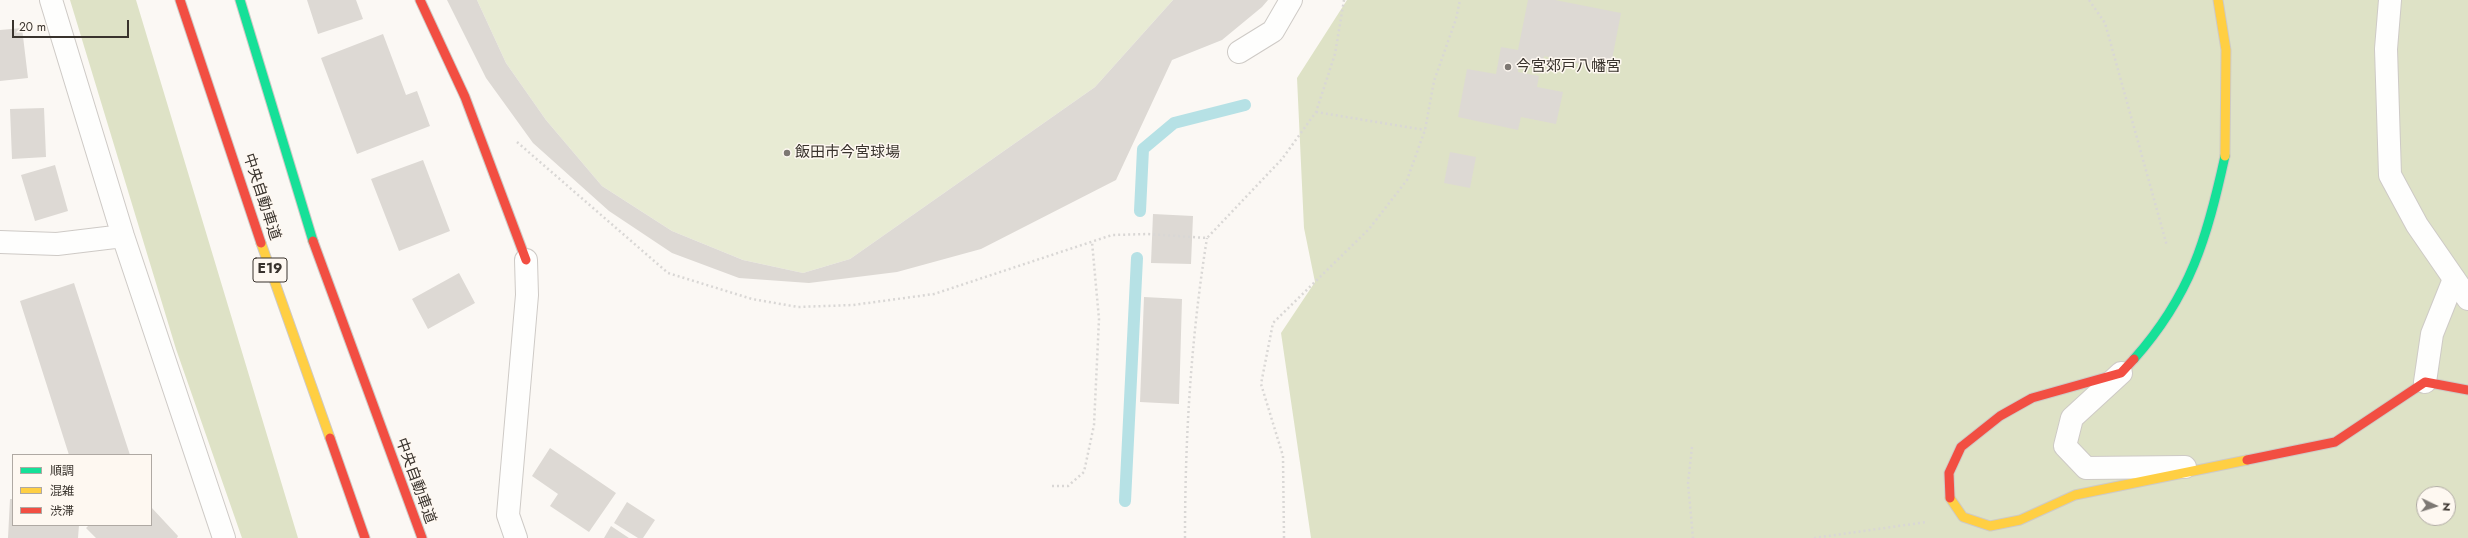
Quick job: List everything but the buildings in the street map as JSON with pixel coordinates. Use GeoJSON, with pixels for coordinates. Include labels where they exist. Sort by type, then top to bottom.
{"type":"FeatureCollection","features":[{"type":"Feature","properties":{"kind":"main road","name":"中央自動車道"},"geometry":{"type":"LineString","coordinates":[[180,0],[259,238],[365,538]]}},
{"type":"Feature","properties":{"kind":"main road","name":"中央自動車道"},"geometry":{"type":"LineString","coordinates":[[240,0],[317,254],[422,538]]}},
{"type":"Feature","properties":{"kind":"main road"},"geometry":{"type":"LineString","coordinates":[[420,0],[465,97],[526,260]]}},
{"type":"Feature","properties":{"kind":"main road"},"geometry":{"type":"LineString","coordinates":[[2218,0],[2226,50],[2226,154],[2210,224],[2185,288],[2157,333],[2121,372],[2032,398],[2000,416],[1961,447],[1950,473],[1950,500],[1963,517],[1990,526],[2020,520],[2075,495],[2335,442],[2425,382],[2468,390]]}},
{"type":"Feature","properties":{"kind":"street"},"geometry":{"type":"LineString","coordinates":[[51,0],[123,236],[224,538]]}},
{"type":"Feature","properties":{"kind":"street"},"geometry":{"type":"LineString","coordinates":[[1239,52],[1273,31],[1292,0]]}},
{"type":"Feature","properties":{"kind":"street"},"geometry":{"type":"LineString","coordinates":[[2390,0],[2386,49],[2390,175],[2417,225],[2468,299]]}},
{"type":"Feature","properties":{"kind":"street"},"geometry":{"type":"LineString","coordinates":[[0,242],[57,244],[123,236]]}},
{"type":"Feature","properties":{"kind":"street"},"geometry":{"type":"LineString","coordinates":[[516,538],[508,515],[527,295],[526,260]]}},
{"type":"Feature","properties":{"kind":"street"},"geometry":{"type":"LineString","coordinates":[[2425,382],[2432,334],[2454,279]]}},
{"type":"Feature","properties":{"kind":"street"},"geometry":{"type":"LineString","coordinates":[[2121,372],[2072,418],[2065,446],[2086,468],[2207,467]]}},
{"type":"Feature","properties":{"kind":"path"},"geometry":{"type":"LineString","coordinates":[[1185,538],[1185,466],[1190,377],[1197,299],[1207,238],[1282,159],[1316,112],[1335,54],[1344,0]]}},
{"type":"Feature","properties":{"kind":"path"},"geometry":{"type":"LineString","coordinates":[[1284,538],[1283,456],[1262,384],[1273,323],[1369,230],[1407,180],[1425,130],[1434,81],[1456,19],[1460,0]]}},
{"type":"Feature","properties":{"kind":"path"},"geometry":{"type":"LineString","coordinates":[[2090,0],[2105,23],[2167,246]]}},
{"type":"Feature","properties":{"kind":"path"},"geometry":{"type":"LineString","coordinates":[[1316,112],[1425,130]]}},
{"type":"Feature","properties":{"kind":"path"},"geometry":{"type":"LineString","coordinates":[[513,138],[668,273],[752,299],[798,307],[853,305],[934,294],[1119,234],[1207,238]]}},
{"type":"Feature","properties":{"kind":"path"},"geometry":{"type":"LineString","coordinates":[[1052,486],[1068,486],[1084,472],[1094,425],[1099,319],[1092,242]]}},
{"type":"Feature","properties":{"kind":"path"},"geometry":{"type":"LineString","coordinates":[[1692,447],[1688,483],[1693,538]]}},
{"type":"Feature","properties":{"kind":"path"},"geometry":{"type":"LineString","coordinates":[[1814,538],[1963,517]]}},
{"type":"Feature","properties":{"kind":"green space"},"geometry":{"type":"Polygon","coordinates":[[[70,0],[136,0],[298,538],[242,538],[176,349],[70,0]]]}},
{"type":"Feature","properties":{"kind":"green space","name":"飯田市今宮球場"},"geometry":{"type":"Polygon","coordinates":[[[477,0],[1173,0],[1095,87],[850,259],[803,273],[743,260],[672,231],[602,186],[546,120],[506,63],[477,0]]]}},
{"type":"Feature","properties":{"kind":"green space"},"geometry":{"type":"Polygon","coordinates":[[[1347,0],[2468,0],[2468,538],[1311,538],[1281,333],[1315,282],[1304,228],[1297,78],[1347,0]]]}},
{"type":"Feature","properties":{"kind":"waterway"},"geometry":{"type":"LineString","coordinates":[[1140,211],[1143,149],[1174,123],[1245,105]]}},
{"type":"Feature","properties":{"kind":"waterway"},"geometry":{"type":"LineString","coordinates":[[1125,501],[1137,258]]}},
{"type":"Feature","properties":{"kind":"traffic: fast"},"geometry":{"type":"LineString","coordinates":[[240,0],[313,241]]}},
{"type":"Feature","properties":{"kind":"traffic: fast"},"geometry":{"type":"LineString","coordinates":[[2134,359],[2154,335],[2170,312],[2194,264],[2211,213],[2225,156]]}},
{"type":"Feature","properties":{"kind":"traffic: slow"},"geometry":{"type":"LineString","coordinates":[[2218,0],[2226,50],[2225,156]]}},
{"type":"Feature","properties":{"kind":"traffic: slow"},"geometry":{"type":"LineString","coordinates":[[261,243],[330,438]]}},
{"type":"Feature","properties":{"kind":"traffic: slow"},"geometry":{"type":"LineString","coordinates":[[1950,498],[1963,517],[1990,526],[2020,520],[2075,495],[2247,460]]}},
{"type":"Feature","properties":{"kind":"traffic: jam"},"geometry":{"type":"LineString","coordinates":[[180,0],[261,243]]}},
{"type":"Feature","properties":{"kind":"traffic: jam"},"geometry":{"type":"LineString","coordinates":[[420,0],[465,97],[526,260]]}},
{"type":"Feature","properties":{"kind":"traffic: jam"},"geometry":{"type":"LineString","coordinates":[[313,241],[422,538]]}},
{"type":"Feature","properties":{"kind":"traffic: jam"},"geometry":{"type":"LineString","coordinates":[[1950,498],[1949,473],[1961,447],[2000,416],[2032,398],[2121,373],[2134,359]]}},
{"type":"Feature","properties":{"kind":"traffic: jam"},"geometry":{"type":"LineString","coordinates":[[2247,460],[2335,442],[2425,382],[2468,390]]}},
{"type":"Feature","properties":{"kind":"traffic: jam"},"geometry":{"type":"LineString","coordinates":[[330,438],[365,538]]}},
{"type":"Feature","properties":{"kind":"place","name":"今宮郊戸八幡宮"},"geometry":{"type":"Point","coordinates":[1508,67]}},
{"type":"Feature","properties":{"kind":"place","name":"飯田市今宮球場"},"geometry":{"type":"Point","coordinates":[787,153]}}]}
